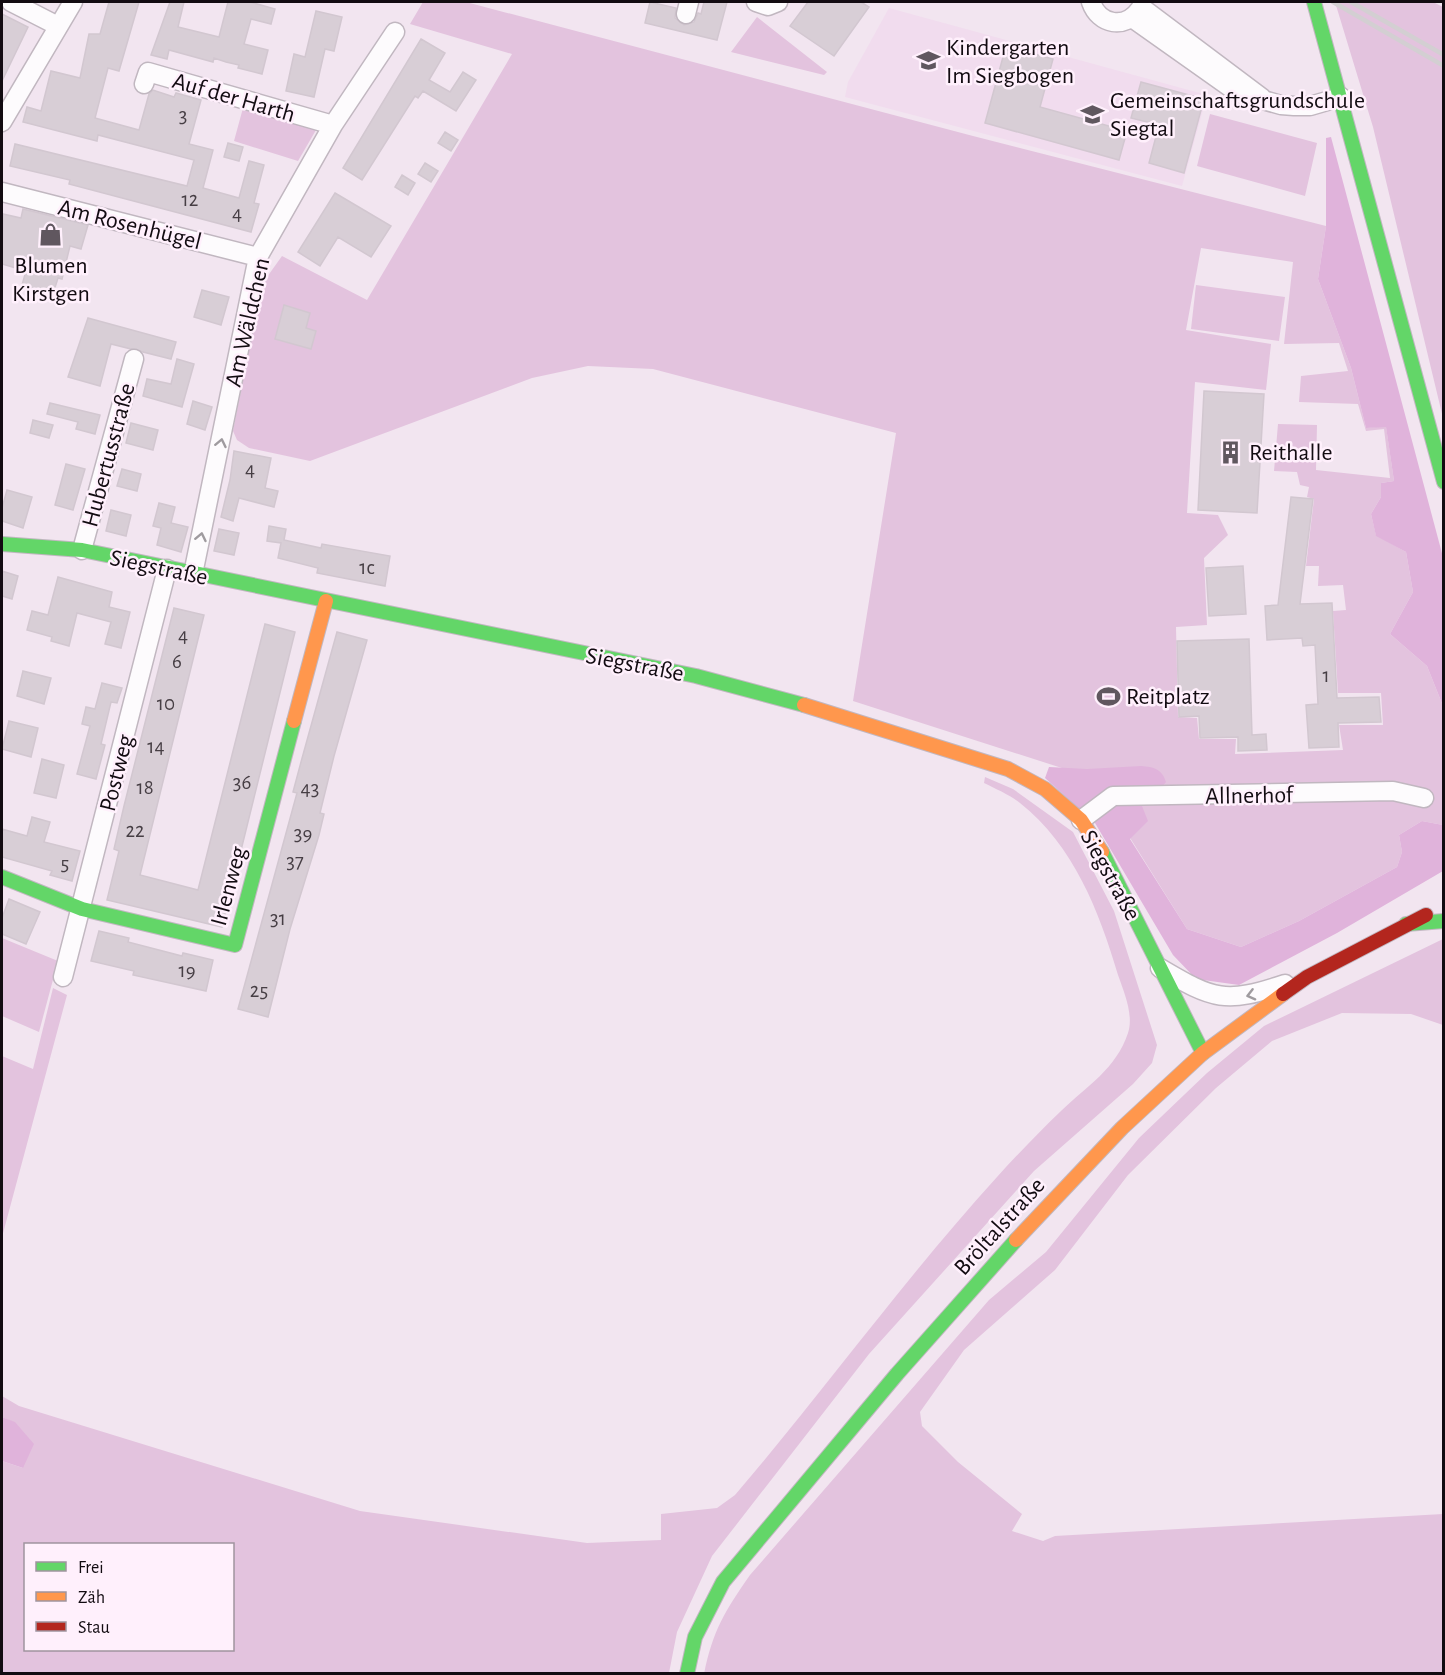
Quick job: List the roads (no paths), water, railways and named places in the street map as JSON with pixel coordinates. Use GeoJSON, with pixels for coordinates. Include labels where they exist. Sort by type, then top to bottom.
{"type":"FeatureCollection","features":[{"type":"Feature","properties":{"kind":"main road"},"geometry":{"type":"LineString","coordinates":[[1315,5],[1443,482]]}},
{"type":"Feature","properties":{"kind":"main road","name":"Siegstraße"},"geometry":{"type":"LineString","coordinates":[[2,543],[82,550],[696,676],[855,719],[1008,770],[1045,789],[1081,820],[1102,852],[1203,1053]]}},
{"type":"Feature","properties":{"kind":"main road","name":"Irlenweg"},"geometry":{"type":"LineString","coordinates":[[2,877],[82,909],[236,945],[326,601]]}},
{"type":"Feature","properties":{"kind":"main road","name":"Bröltalstraße"},"geometry":{"type":"LineString","coordinates":[[687,1674],[694,1637],[703,1616],[736,1565],[897,1374],[1021,1234],[1122,1128],[1203,1053],[1307,977],[1406,924],[1443,908]]}},
{"type":"Feature","properties":{"kind":"main road"},"geometry":{"type":"LineString","coordinates":[[1406,924],[1443,921]]}},
{"type":"Feature","properties":{"kind":"street"},"geometry":{"type":"LineString","coordinates":[[11,2],[58,26]]}},
{"type":"Feature","properties":{"kind":"street"},"geometry":{"type":"LineString","coordinates":[[2,122],[73,2]]}},
{"type":"Feature","properties":{"kind":"street"},"geometry":{"type":"LineString","coordinates":[[756,2],[768,6],[778,2]]}},
{"type":"Feature","properties":{"kind":"street"},"geometry":{"type":"LineString","coordinates":[[1091,2],[1094,10],[1106,20],[1124,22],[1138,9],[1266,101],[1281,105],[1310,106],[1341,97]]}},
{"type":"Feature","properties":{"kind":"street","name":"Am Wäldchen"},"geometry":{"type":"LineString","coordinates":[[193,574],[258,257],[333,125],[395,32]]}},
{"type":"Feature","properties":{"kind":"street","name":"Auf der Harth"},"geometry":{"type":"LineString","coordinates":[[144,84],[147,72],[333,125]]}},
{"type":"Feature","properties":{"kind":"street","name":"Am Rosenhügel"},"geometry":{"type":"LineString","coordinates":[[2,192],[258,257]]}},
{"type":"Feature","properties":{"kind":"street","name":"Hubertusstraße"},"geometry":{"type":"LineString","coordinates":[[82,550],[134,359]]}},
{"type":"Feature","properties":{"kind":"street","name":"Postweg"},"geometry":{"type":"LineString","coordinates":[[63,977],[167,568]]}},
{"type":"Feature","properties":{"kind":"street","name":"Allnerhof"},"geometry":{"type":"LineString","coordinates":[[1081,820],[1113,796],[1270,795],[1393,791],[1424,798]]}},
{"type":"Feature","properties":{"kind":"street"},"geometry":{"type":"LineString","coordinates":[[1160,968],[1197,990],[1219,996],[1246,997],[1307,977]]}},
{"type":"Feature","properties":{"kind":"railway"},"geometry":{"type":"LineString","coordinates":[[1333,2],[1444,66]]}},
{"type":"Feature","properties":{"kind":"railway"},"geometry":{"type":"LineString","coordinates":[[1351,2],[1444,55]]}},
{"type":"Feature","properties":{"kind":"place","name":"Kindergarten Im Siegbogen"},"geometry":{"type":"Point","coordinates":[928,61]}},
{"type":"Feature","properties":{"kind":"place","name":"Gemeinschaftsgrundschule Siegtal"},"geometry":{"type":"Point","coordinates":[1092,114]}},
{"type":"Feature","properties":{"kind":"place","name":"Blumen Kirstgen"},"geometry":{"type":"Point","coordinates":[51,235]}},
{"type":"Feature","properties":{"kind":"place","name":"Reithalle"},"geometry":{"type":"Point","coordinates":[1231,452]}},
{"type":"Feature","properties":{"kind":"place","name":"Reitplatz"},"geometry":{"type":"Point","coordinates":[1108,696]}}]}
